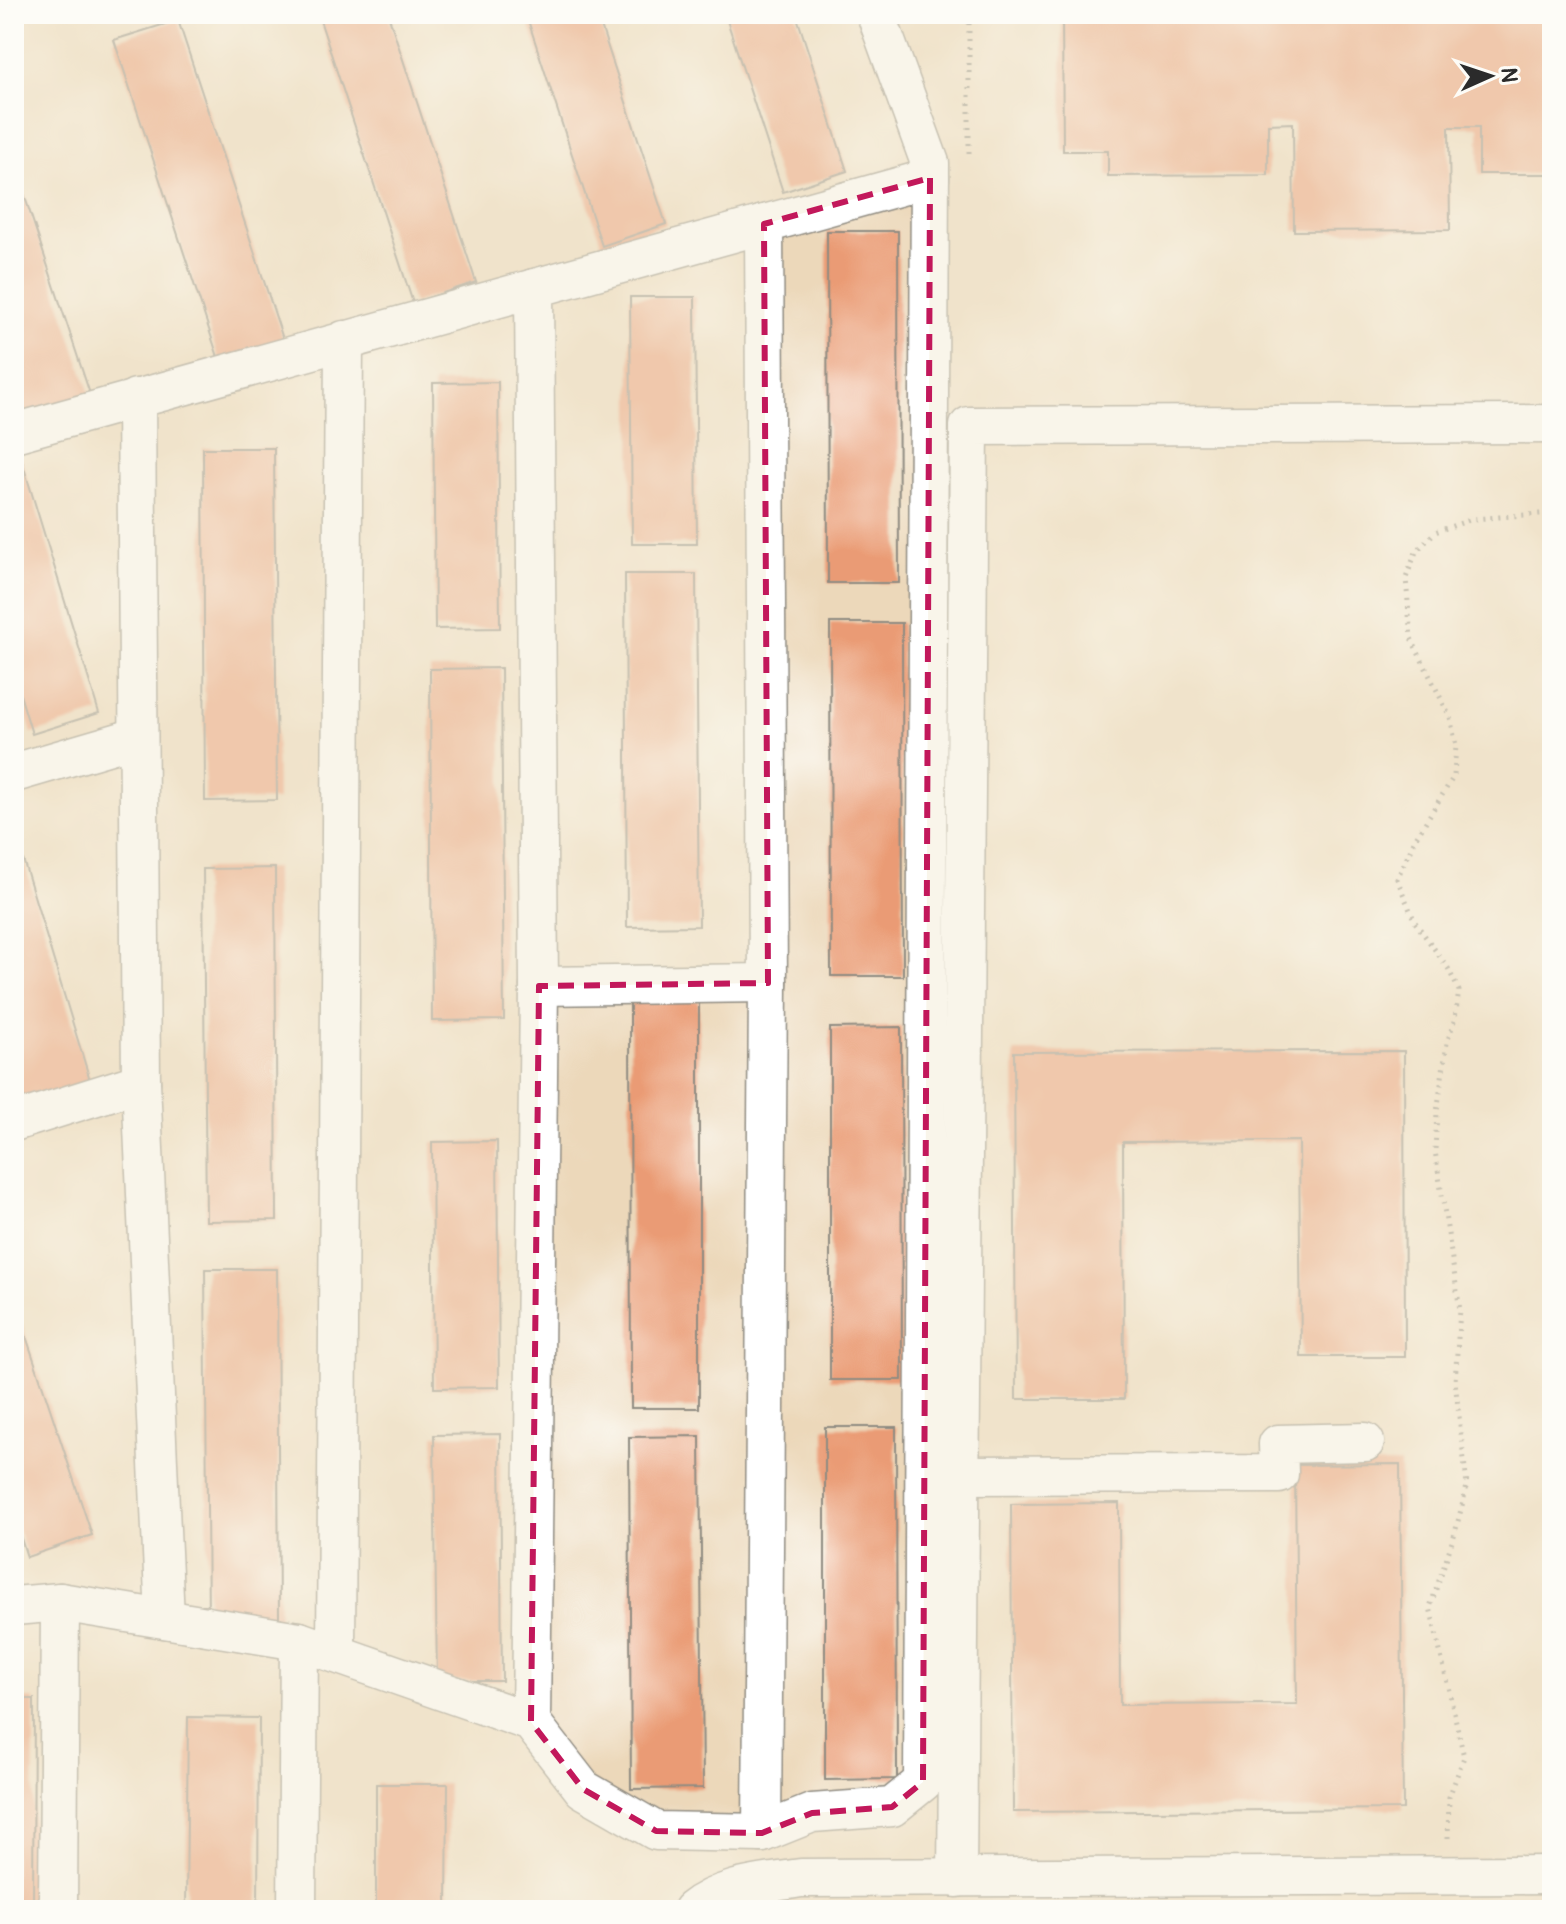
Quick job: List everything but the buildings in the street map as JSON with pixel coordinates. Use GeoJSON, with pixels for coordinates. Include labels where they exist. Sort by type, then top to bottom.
{"type":"FeatureCollection","features":[{"type":"Feature","properties":{"kind":"street"},"geometry":{"type":"LineString","coordinates":[[14,1606],[60,1602],[299,1641],[336,1652],[531,1722],[583,1789],[656,1831],[762,1833],[812,1813],[892,1807],[923,1782],[930,163],[876,14]]}},
{"type":"Feature","properties":{"kind":"street"},"geometry":{"type":"LineString","coordinates":[[14,433],[930,178]]}},
{"type":"Feature","properties":{"kind":"street"},"geometry":{"type":"LineString","coordinates":[[762,1833],[768,983],[764,224]]}},
{"type":"Feature","properties":{"kind":"street"},"geometry":{"type":"LineString","coordinates":[[531,1722],[539,986],[534,288]]}},
{"type":"Feature","properties":{"kind":"street"},"geometry":{"type":"LineString","coordinates":[[336,1652],[344,340]]}},
{"type":"Feature","properties":{"kind":"street"},"geometry":{"type":"LineString","coordinates":[[136,398],[141,1082],[165,1619]]}},
{"type":"Feature","properties":{"kind":"street"},"geometry":{"type":"LineString","coordinates":[[957,1878],[969,426],[1552,424]]}},
{"type":"Feature","properties":{"kind":"street"},"geometry":{"type":"LineString","coordinates":[[14,773],[137,737]]}},
{"type":"Feature","properties":{"kind":"street"},"geometry":{"type":"LineString","coordinates":[[539,986],[768,983]]}},
{"type":"Feature","properties":{"kind":"street"},"geometry":{"type":"LineString","coordinates":[[14,1122],[141,1082]]}},
{"type":"Feature","properties":{"kind":"street"},"geometry":{"type":"LineString","coordinates":[[962,1475],[1279,1474],[1278,1444],[1365,1442]]}},
{"type":"Feature","properties":{"kind":"street"},"geometry":{"type":"LineString","coordinates":[[58,1910],[60,1602]]}},
{"type":"Feature","properties":{"kind":"street"},"geometry":{"type":"LineString","coordinates":[[297,1910],[299,1641]]}},
{"type":"Feature","properties":{"kind":"street"},"geometry":{"type":"LineString","coordinates":[[692,1910],[709,1896],[801,1878],[1552,1875]]}},
{"type":"Feature","properties":{"kind":"path"},"geometry":{"type":"LineString","coordinates":[[1447,1875],[1449,1797],[1464,1757],[1430,1607],[1467,1486],[1455,1381],[1460,1310],[1435,1151],[1447,1043],[1459,991],[1448,968],[1415,922],[1397,879],[1415,839],[1454,776],[1456,745],[1450,717],[1411,638],[1406,578],[1416,552],[1435,532],[1473,519],[1552,513]]}},
{"type":"Feature","properties":{"kind":"highlighted area"},"geometry":{"type":"Polygon","coordinates":[[[930,178],[923,1782],[892,1807],[812,1813],[762,1833],[656,1831],[583,1789],[531,1722],[539,986],[768,983],[764,224],[930,178]]]}},
{"type":"Feature","properties":{"kind":"shaded area"},"geometry":{"type":"Polygon","coordinates":[[[14,14],[1552,14],[1552,1910],[14,1910],[14,14]]]}}]}
